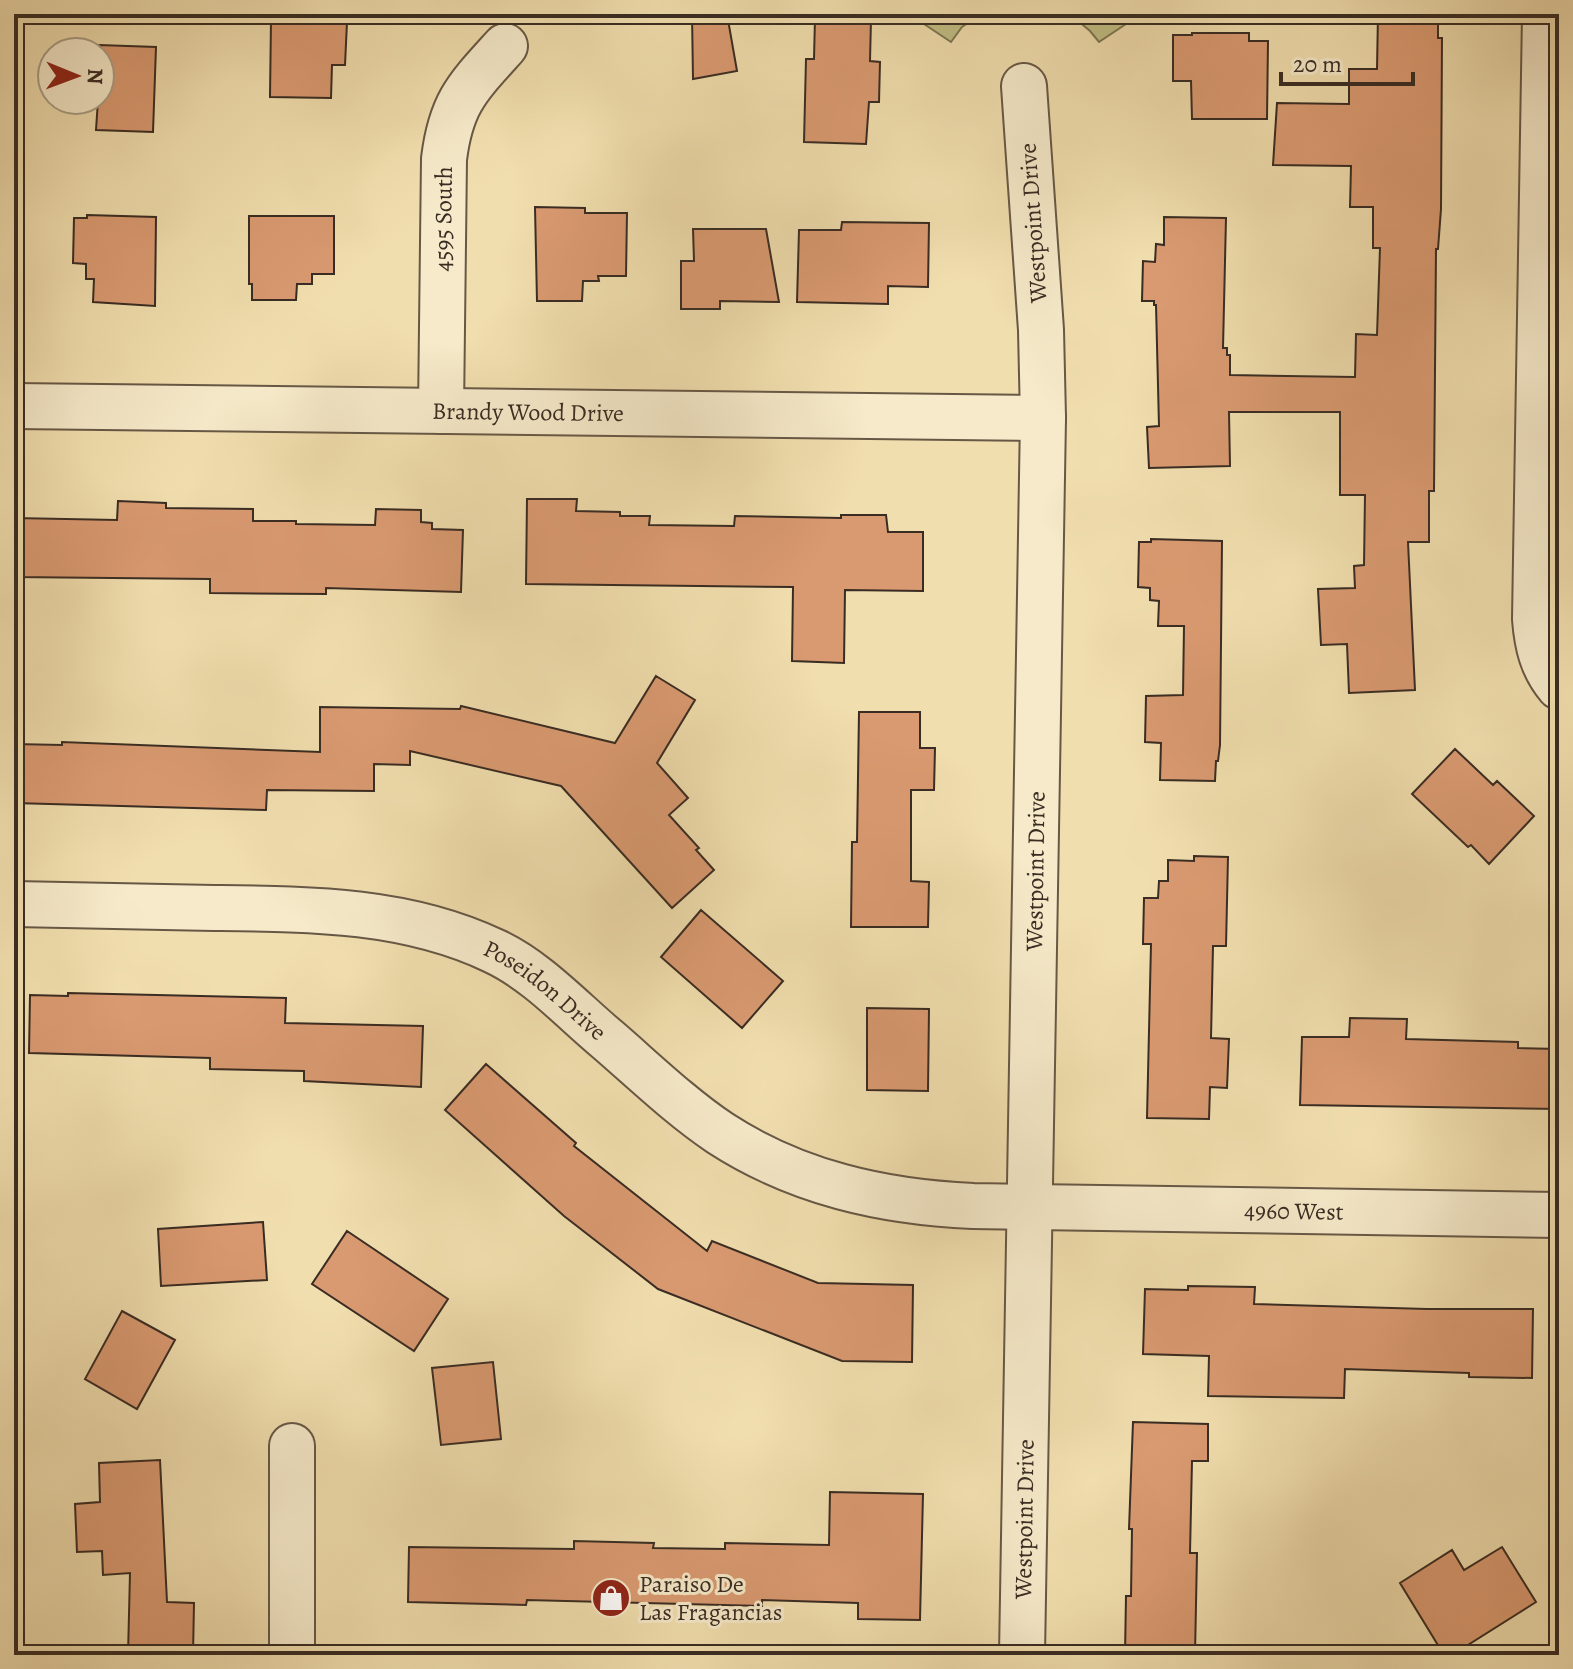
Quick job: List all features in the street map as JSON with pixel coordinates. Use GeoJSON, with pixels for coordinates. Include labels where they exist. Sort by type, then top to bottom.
{"type":"FeatureCollection","features":[{"type":"Feature","properties":{"kind":"street"},"geometry":{"type":"LineString","coordinates":[[1545,14],[1535,619],[1540,654],[1547,671],[1559,687]]}},
{"type":"Feature","properties":{"kind":"street","name":"4595 South"},"geometry":{"type":"LineString","coordinates":[[441,411],[444,159],[447,133],[454,109],[466,88],[505,46]]}},
{"type":"Feature","properties":{"kind":"street","name":"Westpoint Drive"},"geometry":{"type":"LineString","coordinates":[[1022,1655],[1043,418],[1041,330],[1024,86]]}},
{"type":"Feature","properties":{"kind":"street","name":"Brandy Wood Drive"},"geometry":{"type":"LineString","coordinates":[[14,406],[1043,418]]}},
{"type":"Feature","properties":{"kind":"street","name":"Poseidon Drive"},"geometry":{"type":"LineString","coordinates":[[14,904],[294,909],[368,914],[403,920],[495,951],[532,975],[687,1108],[747,1150],[780,1166],[855,1192],[892,1199],[933,1204],[1029,1207]]}},
{"type":"Feature","properties":{"kind":"street","name":"4960 West"},"geometry":{"type":"LineString","coordinates":[[1029,1207],[1559,1215]]}},
{"type":"Feature","properties":{"kind":"street"},"geometry":{"type":"LineString","coordinates":[[292,1446],[292,1655]]}},
{"type":"Feature","properties":{"kind":"shaded area"},"geometry":{"type":"Polygon","coordinates":[[[909,14],[981,14],[962,27],[951,42],[909,14]]]}},
{"type":"Feature","properties":{"kind":"shaded area"},"geometry":{"type":"Polygon","coordinates":[[[1070,14],[1141,14],[1099,42],[1070,14]]]}},
{"type":"Feature","properties":{"kind":"building"},"geometry":{"type":"Polygon","coordinates":[[[692,14],[727,14],[737,71],[693,79],[692,14]]]}},
{"type":"Feature","properties":{"kind":"building"},"geometry":{"type":"Polygon","coordinates":[[[1378,14],[1438,14],[1438,38],[1442,38],[1434,491],[1429,491],[1429,542],[1408,542],[1415,690],[1349,693],[1347,644],[1321,645],[1318,589],[1355,588],[1354,566],[1364,565],[1365,495],[1340,495],[1340,412],[1229,412],[1230,466],[1149,468],[1147,427],[1159,426],[1156,305],[1154,301],[1142,301],[1143,261],[1155,262],[1156,244],[1164,245],[1164,217],[1226,218],[1223,348],[1227,348],[1227,355],[1230,355],[1230,375],[1355,377],[1356,334],[1377,335],[1380,248],[1373,248],[1373,207],[1350,207],[1351,166],[1273,165],[1277,103],[1349,104],[1349,69],[1377,69],[1378,14]]]}},
{"type":"Feature","properties":{"kind":"building"},"geometry":{"type":"Polygon","coordinates":[[[815,18],[871,19],[870,61],[880,62],[879,102],[869,102],[866,144],[804,142],[806,59],[814,59],[815,18]]]}},
{"type":"Feature","properties":{"kind":"building"},"geometry":{"type":"Polygon","coordinates":[[[271,20],[347,22],[345,65],[332,65],[331,98],[270,97],[271,20]]]}},
{"type":"Feature","properties":{"kind":"building"},"geometry":{"type":"Polygon","coordinates":[[[1249,33],[1249,41],[1268,41],[1267,119],[1192,119],[1191,81],[1173,81],[1173,35],[1249,33]]]}},
{"type":"Feature","properties":{"kind":"building"},"geometry":{"type":"Polygon","coordinates":[[[116,46],[156,47],[153,132],[96,130],[97,116],[116,116],[116,46]]]}},
{"type":"Feature","properties":{"kind":"building"},"geometry":{"type":"Polygon","coordinates":[[[535,207],[585,208],[585,213],[627,213],[626,276],[598,276],[599,281],[583,281],[582,301],[537,301],[535,207]]]}},
{"type":"Feature","properties":{"kind":"building"},"geometry":{"type":"Polygon","coordinates":[[[87,215],[156,217],[155,306],[93,302],[94,279],[86,279],[86,264],[73,263],[74,218],[87,218],[87,215]]]}},
{"type":"Feature","properties":{"kind":"building"},"geometry":{"type":"Polygon","coordinates":[[[249,216],[334,216],[334,274],[312,274],[312,284],[297,284],[296,300],[252,300],[252,284],[249,284],[249,216]]]}},
{"type":"Feature","properties":{"kind":"building"},"geometry":{"type":"Polygon","coordinates":[[[842,222],[929,223],[928,287],[888,286],[888,304],[797,302],[799,230],[841,230],[842,222]]]}},
{"type":"Feature","properties":{"kind":"building"},"geometry":{"type":"Polygon","coordinates":[[[693,229],[766,229],[779,302],[720,301],[720,309],[681,309],[681,261],[694,261],[693,229]]]}},
{"type":"Feature","properties":{"kind":"building"},"geometry":{"type":"Polygon","coordinates":[[[527,499],[577,499],[576,511],[650,516],[649,525],[734,526],[735,516],[841,518],[841,515],[886,515],[888,532],[923,532],[923,591],[845,590],[844,663],[792,661],[793,587],[526,584],[527,499]]]}},
{"type":"Feature","properties":{"kind":"building"},"geometry":{"type":"Polygon","coordinates":[[[118,501],[166,503],[166,508],[253,509],[253,521],[296,521],[296,524],[375,525],[376,509],[421,510],[421,522],[432,523],[432,529],[463,530],[461,592],[326,588],[326,594],[210,593],[210,579],[14,577],[14,518],[117,520],[118,501]]]}},
{"type":"Feature","properties":{"kind":"building"},"geometry":{"type":"Polygon","coordinates":[[[1151,539],[1222,541],[1220,745],[1215,781],[1160,780],[1161,743],[1145,742],[1146,696],[1183,695],[1184,626],[1158,626],[1159,601],[1150,600],[1150,588],[1138,587],[1139,542],[1151,542],[1151,539]]]}},
{"type":"Feature","properties":{"kind":"building"},"geometry":{"type":"Polygon","coordinates":[[[656,676],[695,700],[657,763],[688,798],[669,815],[714,870],[672,908],[561,786],[410,751],[410,765],[374,764],[374,791],[267,790],[266,810],[14,803],[14,744],[62,745],[62,742],[320,752],[320,707],[460,709],[461,706],[615,743],[656,676]]]}},
{"type":"Feature","properties":{"kind":"building"},"geometry":{"type":"Polygon","coordinates":[[[859,712],[920,712],[920,748],[935,748],[934,790],[911,790],[911,881],[929,882],[928,927],[851,927],[852,842],[857,842],[859,712]]]}},
{"type":"Feature","properties":{"kind":"building"},"geometry":{"type":"Polygon","coordinates":[[[1455,749],[1493,785],[1497,781],[1534,816],[1489,864],[1412,794],[1455,749]]]}},
{"type":"Feature","properties":{"kind":"building"},"geometry":{"type":"Polygon","coordinates":[[[1194,856],[1228,857],[1226,946],[1213,946],[1211,1038],[1229,1039],[1227,1088],[1210,1087],[1209,1119],[1147,1118],[1151,944],[1143,944],[1144,898],[1158,898],[1159,881],[1168,881],[1168,860],[1194,861],[1194,856]]]}},
{"type":"Feature","properties":{"kind":"building"},"geometry":{"type":"Polygon","coordinates":[[[701,910],[783,981],[742,1028],[661,957],[701,910]]]}},
{"type":"Feature","properties":{"kind":"building"},"geometry":{"type":"Polygon","coordinates":[[[68,993],[286,998],[285,1023],[423,1026],[421,1087],[304,1081],[304,1071],[210,1069],[210,1058],[29,1053],[30,995],[68,996],[68,993]]]}},
{"type":"Feature","properties":{"kind":"building"},"geometry":{"type":"Polygon","coordinates":[[[867,1008],[929,1009],[928,1091],[867,1090],[867,1008]]]}},
{"type":"Feature","properties":{"kind":"building"},"geometry":{"type":"Polygon","coordinates":[[[1350,1018],[1407,1019],[1406,1039],[1518,1042],[1518,1048],[1559,1049],[1559,1109],[1300,1105],[1302,1037],[1349,1037],[1350,1018]]]}},
{"type":"Feature","properties":{"kind":"building"},"geometry":{"type":"Polygon","coordinates":[[[486,1064],[576,1143],[574,1146],[707,1251],[712,1241],[818,1283],[913,1285],[912,1362],[842,1361],[658,1289],[564,1216],[445,1110],[486,1064]]]}},
{"type":"Feature","properties":{"kind":"building"},"geometry":{"type":"Polygon","coordinates":[[[263,1222],[267,1280],[161,1286],[158,1229],[263,1222]]]}},
{"type":"Feature","properties":{"kind":"building"},"geometry":{"type":"Polygon","coordinates":[[[347,1231],[448,1299],[414,1351],[312,1284],[347,1231]]]}},
{"type":"Feature","properties":{"kind":"building"},"geometry":{"type":"Polygon","coordinates":[[[1188,1286],[1255,1287],[1254,1304],[1533,1309],[1532,1378],[1345,1369],[1344,1398],[1208,1396],[1209,1356],[1143,1354],[1145,1289],[1188,1290],[1188,1286]]]}},
{"type":"Feature","properties":{"kind":"building"},"geometry":{"type":"Polygon","coordinates":[[[122,1311],[175,1340],[137,1409],[85,1379],[122,1311]]]}},
{"type":"Feature","properties":{"kind":"building"},"geometry":{"type":"Polygon","coordinates":[[[493,1362],[501,1439],[441,1445],[432,1368],[493,1362]]]}},
{"type":"Feature","properties":{"kind":"building"},"geometry":{"type":"Polygon","coordinates":[[[1133,1422],[1208,1424],[1208,1461],[1192,1461],[1190,1553],[1197,1553],[1195,1655],[1125,1655],[1126,1596],[1131,1596],[1132,1529],[1129,1529],[1133,1422]]]}},
{"type":"Feature","properties":{"kind":"building"},"geometry":{"type":"Polygon","coordinates":[[[160,1460],[167,1602],[194,1603],[193,1655],[128,1655],[130,1573],[103,1575],[102,1551],[77,1552],[75,1504],[100,1502],[99,1463],[160,1460]]]}},
{"type":"Feature","properties":{"kind":"building"},"geometry":{"type":"Polygon","coordinates":[[[830,1492],[923,1494],[920,1620],[858,1619],[858,1603],[762,1600],[762,1606],[527,1600],[526,1605],[408,1602],[409,1547],[574,1549],[574,1541],[654,1543],[653,1548],[725,1549],[725,1543],[829,1545],[830,1492]]]}},
{"type":"Feature","properties":{"kind":"building"},"geometry":{"type":"Polygon","coordinates":[[[1502,1547],[1536,1602],[1452,1655],[1444,1655],[1400,1583],[1452,1550],[1464,1570],[1502,1547]]]}},
{"type":"Feature","properties":{"kind":"place","name":"Paraiso De Las Fragancias"},"geometry":{"type":"Point","coordinates":[611,1598]}}]}
